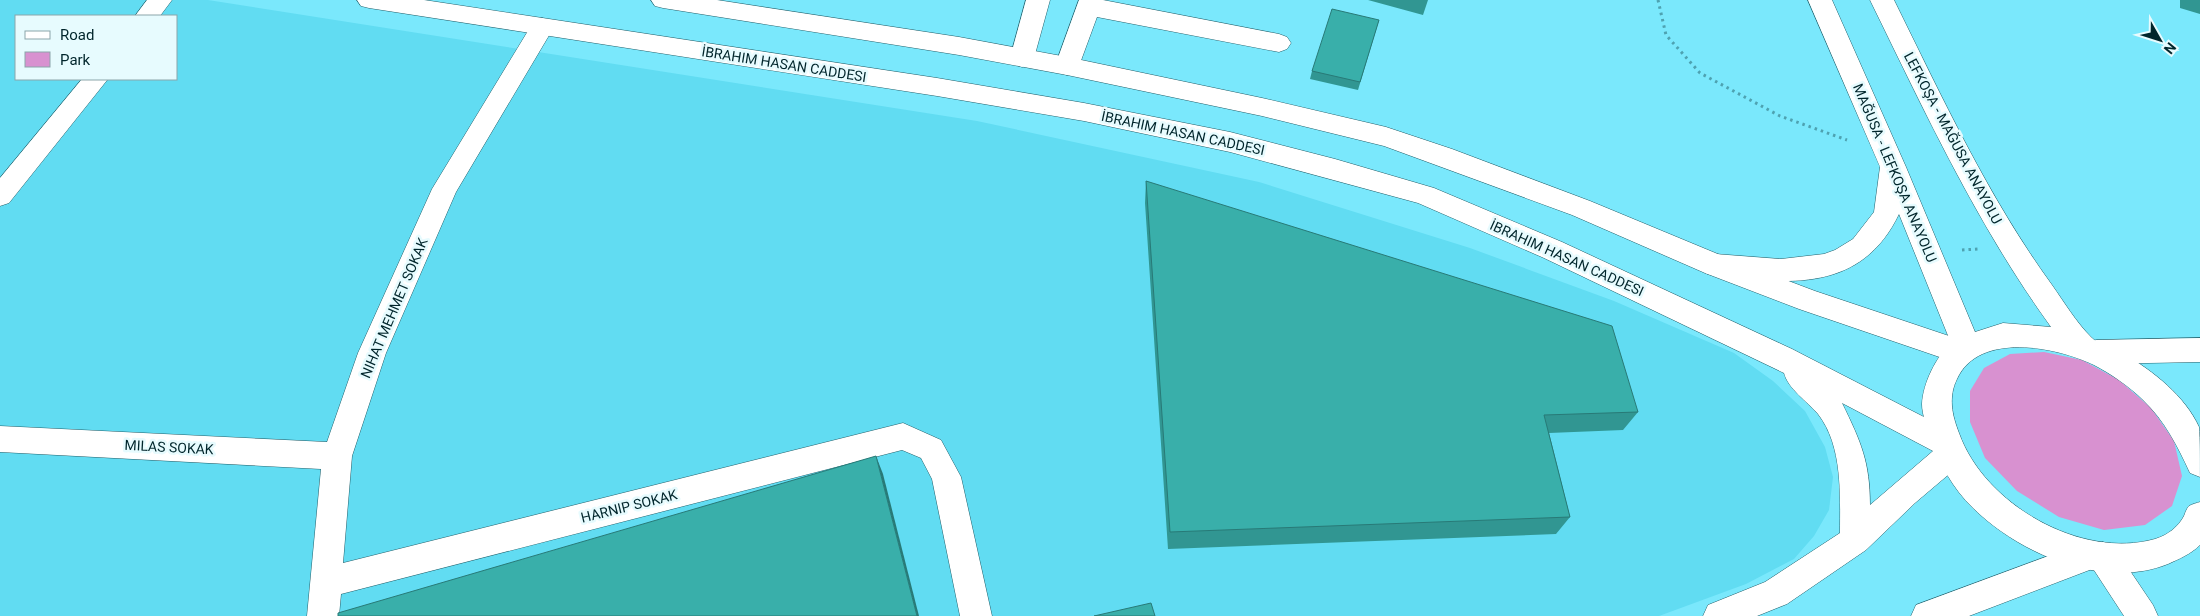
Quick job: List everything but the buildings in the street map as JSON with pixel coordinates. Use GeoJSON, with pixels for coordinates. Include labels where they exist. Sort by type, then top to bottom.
{"type":"FeatureCollection","features":[{"type":"Feature","properties":{"kind":"main road"},"geometry":{"type":"LineString","coordinates":[[148,15],[160,0]]}},
{"type":"Feature","properties":{"kind":"main road","name":"İBRAHIM HASAN CADDESI"},"geometry":{"type":"LineString","coordinates":[[369,0],[937,87],[1084,112],[1230,142],[1335,169],[1434,199],[1553,250],[1782,358],[1948,448]]}},
{"type":"Feature","properties":{"kind":"main road"},"geometry":{"type":"LineString","coordinates":[[663,0],[1067,66],[1262,107],[1386,137],[1444,156],[1581,208],[1715,265],[1809,301],[1964,350]]}},
{"type":"Feature","properties":{"kind":"main road"},"geometry":{"type":"LineString","coordinates":[[1022,58],[1038,0]]}},
{"type":"Feature","properties":{"kind":"main road","name":"MAĞUSA - LEFKOŞA ANAYOLU"},"geometry":{"type":"LineString","coordinates":[[1820,0],[1891,161],[1928,251],[1964,350]]}},
{"type":"Feature","properties":{"kind":"main road","name":"LEFKOŞA - MAĞUSA ANAYOLU"},"geometry":{"type":"LineString","coordinates":[[1882,0],[1964,166],[2011,246],[2038,287],[2088,349]]}},
{"type":"Feature","properties":{"kind":"main road"},"geometry":{"type":"LineString","coordinates":[[1067,66],[1090,4],[1279,43]]}},
{"type":"Feature","properties":{"kind":"main road","name":"NIHAT MEHMET SOKAK"},"geometry":{"type":"LineString","coordinates":[[323,616],[337,456],[372,353],[445,189],[542,26]]}},
{"type":"Feature","properties":{"kind":"main road"},"geometry":{"type":"LineString","coordinates":[[0,195],[95,80]]}},
{"type":"Feature","properties":{"kind":"main road"},"geometry":{"type":"LineString","coordinates":[[1715,265],[1777,270],[1814,269],[1860,249],[1874,234],[1886,214],[1891,161]]}},
{"type":"Feature","properties":{"kind":"main road"},"geometry":{"type":"LineString","coordinates":[[2200,350],[2088,349],[2039,336],[1999,336],[1964,350],[1942,376],[1936,407],[1948,448],[1968,481],[1986,500],[2022,528],[2055,545],[2096,556],[2128,560],[2162,553],[2187,537],[2200,516]]}},
{"type":"Feature","properties":{"kind":"main road"},"geometry":{"type":"LineString","coordinates":[[2088,349],[2136,376],[2169,407],[2194,443],[2200,463]]}},
{"type":"Feature","properties":{"kind":"main road"},"geometry":{"type":"LineString","coordinates":[[1782,358],[1829,406],[1848,445],[1855,482],[1855,540]]}},
{"type":"Feature","properties":{"kind":"main road"},"geometry":{"type":"LineString","coordinates":[[325,583],[903,436],[931,448],[946,477],[976,616]]}},
{"type":"Feature","properties":{"kind":"main road","name":"MILAS SOKAK"},"geometry":{"type":"LineString","coordinates":[[0,439],[337,456]]}},
{"type":"Feature","properties":{"kind":"main road"},"geometry":{"type":"LineString","coordinates":[[1719,616],[1776,593],[1855,540],[1948,448]]}},
{"type":"Feature","properties":{"kind":"main road"},"geometry":{"type":"LineString","coordinates":[[1927,616],[2096,556]]}},
{"type":"Feature","properties":{"kind":"main road"},"geometry":{"type":"LineString","coordinates":[[2096,556],[2142,616]]}},
{"type":"Feature","properties":{"kind":"path"},"geometry":{"type":"LineString","coordinates":[[1658,0],[1666,35],[1700,73],[1780,116],[1891,161]]}},
{"type":"Feature","properties":{"kind":"path"},"geometry":{"type":"LineString","coordinates":[[1928,251],[2011,246]]}},
{"type":"Feature","properties":{"kind":"shaded area"},"geometry":{"type":"Polygon","coordinates":[[[0,0],[208,0],[977,121],[1259,182],[1470,248],[1614,301],[1734,353],[1773,381],[1805,411],[1825,447],[1833,477],[1829,510],[1814,536],[1794,559],[1746,584],[1659,616],[0,616],[0,0]]]}},
{"type":"Feature","properties":{"kind":"green space"},"geometry":{"type":"Polygon","coordinates":[[[2044,352],[2082,360],[2119,380],[2151,408],[2174,441],[2182,476],[2172,506],[2145,525],[2104,530],[2059,517],[2017,491],[1985,458],[1970,422],[1970,391],[1984,368],[2010,354],[2044,352]]]}}]}
